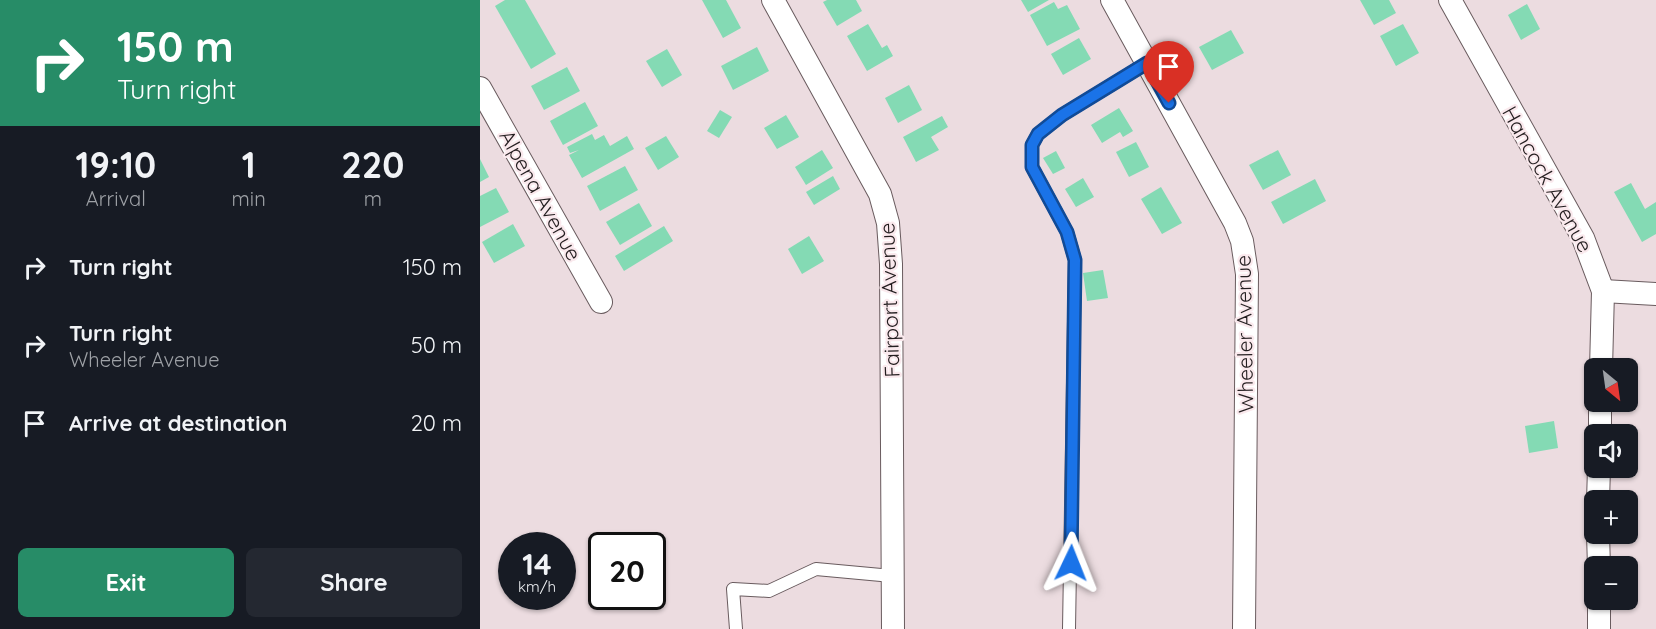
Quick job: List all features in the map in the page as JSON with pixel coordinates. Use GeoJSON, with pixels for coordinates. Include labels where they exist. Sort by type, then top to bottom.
{"type":"FeatureCollection","features":[{"type":"Feature","properties":{"kind":"street","name":"Fairport Avenue"},"geometry":{"type":"LineString","coordinates":[[773,0],[880,194],[886,214],[891,264],[893,629]]}},
{"type":"Feature","properties":{"kind":"street","name":"Wheeler Avenue"},"geometry":{"type":"LineString","coordinates":[[1112,0],[1235,223],[1242,241],[1247,274],[1244,629]]}},
{"type":"Feature","properties":{"kind":"street","name":"Hancock Avenue"},"geometry":{"type":"LineString","coordinates":[[1450,0],[1583,238],[1603,291],[1601,358]]}},
{"type":"Feature","properties":{"kind":"street","name":"Alpena Avenue"},"geometry":{"type":"LineString","coordinates":[[480,88],[601,302]]}},
{"type":"Feature","properties":{"kind":"street"},"geometry":{"type":"LineString","coordinates":[[1603,291],[1656,294]]}},
{"type":"Feature","properties":{"kind":"street"},"geometry":{"type":"LineString","coordinates":[[1599,610],[1599,629]]}},
{"type":"Feature","properties":{"kind":"lane"},"geometry":{"type":"LineString","coordinates":[[1069,629],[1075,260],[1067,232],[1032,167],[1032,145],[1038,134],[1062,115],[1147,63]]}},
{"type":"Feature","properties":{"kind":"lane"},"geometry":{"type":"LineString","coordinates":[[736,629],[733,589],[769,591],[816,569],[892,576]]}},
{"type":"Feature","properties":{"kind":"building"},"geometry":{"type":"Polygon","coordinates":[[[505,0],[525,0],[556,54],[531,69],[495,6],[505,0]]]}},
{"type":"Feature","properties":{"kind":"building"},"geometry":{"type":"Polygon","coordinates":[[[702,0],[726,0],[741,28],[723,38],[702,0]]]}},
{"type":"Feature","properties":{"kind":"building"},"geometry":{"type":"Polygon","coordinates":[[[856,0],[862,11],[837,26],[823,2],[856,0]]]}},
{"type":"Feature","properties":{"kind":"building"},"geometry":{"type":"Polygon","coordinates":[[[1021,0],[1049,0],[1028,12],[1021,0]]]}},
{"type":"Feature","properties":{"kind":"building"},"geometry":{"type":"Polygon","coordinates":[[[1360,0],[1389,0],[1396,13],[1374,25],[1360,0]]]}},
{"type":"Feature","properties":{"kind":"building"},"geometry":{"type":"Polygon","coordinates":[[[1054,2],[1058,9],[1067,5],[1080,29],[1047,46],[1030,15],[1054,2]]]}},
{"type":"Feature","properties":{"kind":"building"},"geometry":{"type":"Polygon","coordinates":[[[1527,4],[1540,29],[1521,40],[1508,15],[1527,4]]]}},
{"type":"Feature","properties":{"kind":"building"},"geometry":{"type":"Polygon","coordinates":[[[868,24],[882,48],[887,45],[893,56],[867,71],[847,36],[868,24]]]}},
{"type":"Feature","properties":{"kind":"building"},"geometry":{"type":"Polygon","coordinates":[[[1403,24],[1419,53],[1396,66],[1380,36],[1403,24]]]}},
{"type":"Feature","properties":{"kind":"building"},"geometry":{"type":"Polygon","coordinates":[[[1231,30],[1244,53],[1212,70],[1199,47],[1231,30]]]}},
{"type":"Feature","properties":{"kind":"building"},"geometry":{"type":"Polygon","coordinates":[[[1079,38],[1091,59],[1063,75],[1051,54],[1079,38]]]}},
{"type":"Feature","properties":{"kind":"building"},"geometry":{"type":"Polygon","coordinates":[[[757,47],[769,71],[733,90],[721,66],[757,47]]]}},
{"type":"Feature","properties":{"kind":"building"},"geometry":{"type":"Polygon","coordinates":[[[667,49],[682,75],[662,87],[646,61],[667,49]]]}},
{"type":"Feature","properties":{"kind":"building"},"geometry":{"type":"Polygon","coordinates":[[[567,67],[580,91],[544,110],[531,86],[567,67]]]}},
{"type":"Feature","properties":{"kind":"building"},"geometry":{"type":"Polygon","coordinates":[[[909,85],[922,110],[898,123],[885,98],[909,85]]]}},
{"type":"Feature","properties":{"kind":"building"},"geometry":{"type":"Polygon","coordinates":[[[585,102],[598,126],[563,145],[550,121],[585,102]]]}},
{"type":"Feature","properties":{"kind":"building"},"geometry":{"type":"Polygon","coordinates":[[[1119,108],[1133,131],[1123,137],[1120,132],[1102,143],[1091,125],[1119,108]]]}},
{"type":"Feature","properties":{"kind":"building"},"geometry":{"type":"Polygon","coordinates":[[[720,110],[732,117],[719,138],[707,131],[720,110]]]}},
{"type":"Feature","properties":{"kind":"building"},"geometry":{"type":"Polygon","coordinates":[[[786,115],[799,137],[777,149],[764,128],[786,115]]]}},
{"type":"Feature","properties":{"kind":"building"},"geometry":{"type":"Polygon","coordinates":[[[942,116],[948,127],[931,137],[939,150],[916,162],[903,137],[942,116]]]}},
{"type":"Feature","properties":{"kind":"building"},"geometry":{"type":"Polygon","coordinates":[[[592,134],[595,140],[604,135],[610,146],[627,136],[634,149],[582,178],[569,155],[579,150],[570,153],[567,147],[592,134]]]}},
{"type":"Feature","properties":{"kind":"building"},"geometry":{"type":"Polygon","coordinates":[[[666,136],[679,157],[658,170],[645,148],[666,136]]]}},
{"type":"Feature","properties":{"kind":"building"},"geometry":{"type":"Polygon","coordinates":[[[1136,142],[1149,167],[1129,177],[1116,152],[1136,142]]]}},
{"type":"Feature","properties":{"kind":"building"},"geometry":{"type":"Polygon","coordinates":[[[822,150],[833,168],[806,185],[795,167],[822,150]]]}},
{"type":"Feature","properties":{"kind":"building"},"geometry":{"type":"Polygon","coordinates":[[[1278,150],[1291,175],[1263,190],[1249,165],[1278,150]]]}},
{"type":"Feature","properties":{"kind":"building"},"geometry":{"type":"Polygon","coordinates":[[[1056,151],[1065,168],[1053,174],[1043,158],[1056,151]]]}},
{"type":"Feature","properties":{"kind":"building"},"geometry":{"type":"Polygon","coordinates":[[[480,159],[489,177],[480,182],[480,159]]]}},
{"type":"Feature","properties":{"kind":"building"},"geometry":{"type":"Polygon","coordinates":[[[625,166],[638,190],[600,211],[587,186],[625,166]]]}},
{"type":"Feature","properties":{"kind":"building"},"geometry":{"type":"Polygon","coordinates":[[[833,176],[840,189],[814,205],[806,192],[833,176]]]}},
{"type":"Feature","properties":{"kind":"building"},"geometry":{"type":"Polygon","coordinates":[[[1083,178],[1094,197],[1076,207],[1065,189],[1083,178]]]}},
{"type":"Feature","properties":{"kind":"building"},"geometry":{"type":"Polygon","coordinates":[[[1315,179],[1326,201],[1283,224],[1271,202],[1315,179]]]}},
{"type":"Feature","properties":{"kind":"building"},"geometry":{"type":"Polygon","coordinates":[[[1631,183],[1645,209],[1656,202],[1656,234],[1642,242],[1614,192],[1631,183]]]}},
{"type":"Feature","properties":{"kind":"building"},"geometry":{"type":"Polygon","coordinates":[[[1161,187],[1182,223],[1162,234],[1141,199],[1161,187]]]}},
{"type":"Feature","properties":{"kind":"building"},"geometry":{"type":"Polygon","coordinates":[[[496,188],[509,212],[480,227],[480,196],[496,188]]]}},
{"type":"Feature","properties":{"kind":"building"},"geometry":{"type":"Polygon","coordinates":[[[639,203],[652,226],[620,245],[606,222],[639,203]]]}},
{"type":"Feature","properties":{"kind":"building"},"geometry":{"type":"Polygon","coordinates":[[[513,224],[525,246],[494,263],[482,242],[513,224]]]}},
{"type":"Feature","properties":{"kind":"building"},"geometry":{"type":"Polygon","coordinates":[[[664,226],[673,241],[624,271],[615,256],[664,226]]]}},
{"type":"Feature","properties":{"kind":"building"},"geometry":{"type":"Polygon","coordinates":[[[809,236],[824,261],[802,274],[788,249],[809,236]]]}},
{"type":"Feature","properties":{"kind":"building"},"geometry":{"type":"Polygon","coordinates":[[[1103,270],[1108,298],[1087,301],[1083,273],[1103,270]]]}},
{"type":"Feature","properties":{"kind":"building"},"geometry":{"type":"Polygon","coordinates":[[[1554,421],[1558,448],[1529,453],[1525,426],[1554,421]]]}},
{"type":"Feature","properties":{"kind":"route"},"geometry":{"type":"LineString","coordinates":[[1071,563],[1075,260],[1067,232],[1032,167],[1032,145],[1038,134],[1062,115],[1147,63],[1169,103]]}}]}
